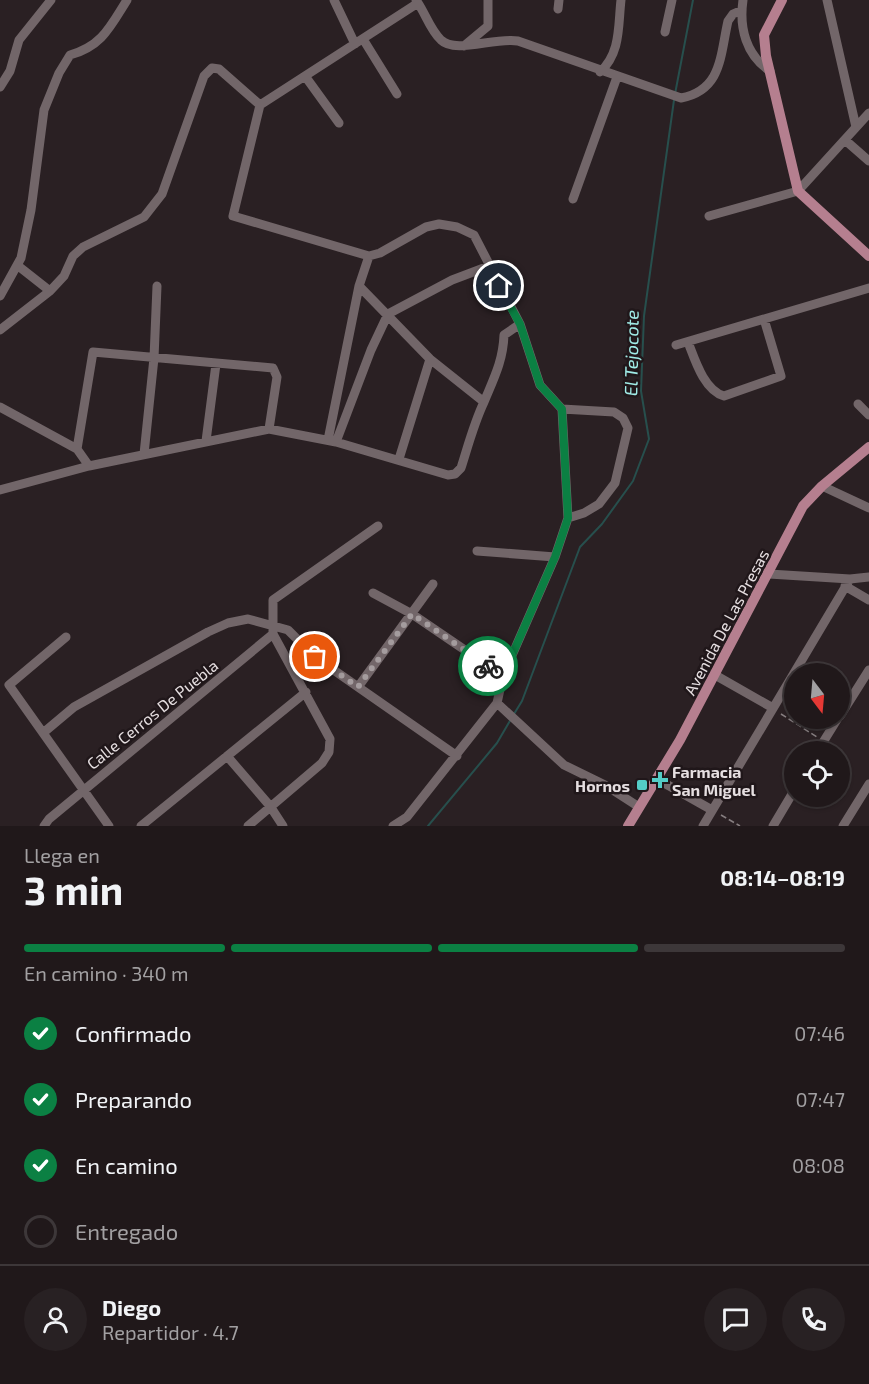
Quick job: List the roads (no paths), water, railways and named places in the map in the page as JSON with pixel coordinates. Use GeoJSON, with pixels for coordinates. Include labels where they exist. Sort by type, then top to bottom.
{"type":"FeatureCollection","features":[{"type":"Feature","properties":{"kind":"main road"},"geometry":{"type":"LineString","coordinates":[[782,0],[764,35],[770,71],[798,191],[869,256]]}},
{"type":"Feature","properties":{"kind":"main road","name":"Avenida De Las Presas"},"geometry":{"type":"LineString","coordinates":[[628,826],[715,675],[803,507],[822,486],[869,447]]}},
{"type":"Feature","properties":{"kind":"street"},"geometry":{"type":"LineString","coordinates":[[0,87],[10,71],[20,40],[51,0]]}},
{"type":"Feature","properties":{"kind":"street"},"geometry":{"type":"LineString","coordinates":[[0,296],[21,258],[31,210],[44,110],[59,73],[70,55],[88,50],[101,39],[127,0]]}},
{"type":"Feature","properties":{"kind":"street"},"geometry":{"type":"LineString","coordinates":[[334,0],[359,42],[397,94]]}},
{"type":"Feature","properties":{"kind":"street"},"geometry":{"type":"LineString","coordinates":[[464,46],[488,26],[488,0]]}},
{"type":"Feature","properties":{"kind":"street"},"geometry":{"type":"LineString","coordinates":[[600,72],[611,62],[615,54],[621,0]]}},
{"type":"Feature","properties":{"kind":"street"},"geometry":{"type":"LineString","coordinates":[[665,32],[672,0]]}},
{"type":"Feature","properties":{"kind":"street"},"geometry":{"type":"LineString","coordinates":[[743,0],[742,10],[750,53],[758,63],[770,71]]}},
{"type":"Feature","properties":{"kind":"street"},"geometry":{"type":"LineString","coordinates":[[826,0],[856,127]]}},
{"type":"Feature","properties":{"kind":"street"},"geometry":{"type":"LineString","coordinates":[[393,826],[407,817],[498,703],[503,676],[555,557],[568,518],[562,409],[540,385],[520,324],[474,235],[457,227],[439,224],[426,228],[380,253],[369,256],[233,216],[260,105],[359,42],[417,1],[439,39],[449,46],[464,46],[503,38],[518,41],[600,72],[680,98],[697,95],[707,88],[714,78],[728,21],[742,10]]}},
{"type":"Feature","properties":{"kind":"street"},"geometry":{"type":"LineString","coordinates":[[0,330],[50,291],[64,276],[74,256],[83,247],[144,217],[162,194],[200,86],[204,76],[212,68],[219,69],[260,105]]}},
{"type":"Feature","properties":{"kind":"street"},"geometry":{"type":"LineString","coordinates":[[305,76],[339,123]]}},
{"type":"Feature","properties":{"kind":"street"},"geometry":{"type":"LineString","coordinates":[[573,199],[617,77]]}},
{"type":"Feature","properties":{"kind":"street"},"geometry":{"type":"LineString","coordinates":[[709,216],[798,191],[869,112]]}},
{"type":"Feature","properties":{"kind":"street"},"geometry":{"type":"LineString","coordinates":[[846,140],[869,161]]}},
{"type":"Feature","properties":{"kind":"street"},"geometry":{"type":"LineString","coordinates":[[332,441],[359,286],[369,256]]}},
{"type":"Feature","properties":{"kind":"street"},"geometry":{"type":"LineString","coordinates":[[17,266],[50,291]]}},
{"type":"Feature","properties":{"kind":"street"},"geometry":{"type":"LineString","coordinates":[[332,441],[388,314],[452,280],[489,266]]}},
{"type":"Feature","properties":{"kind":"street"},"geometry":{"type":"LineString","coordinates":[[144,454],[154,358],[157,286]]}},
{"type":"Feature","properties":{"kind":"street"},"geometry":{"type":"LineString","coordinates":[[359,286],[430,359],[484,402]]}},
{"type":"Feature","properties":{"kind":"street"},"geometry":{"type":"LineString","coordinates":[[676,345],[869,288]]}},
{"type":"Feature","properties":{"kind":"street"},"geometry":{"type":"LineString","coordinates":[[688,342],[699,371],[718,394],[724,396],[781,376],[764,319]]}},
{"type":"Feature","properties":{"kind":"street"},"geometry":{"type":"LineString","coordinates":[[0,490],[89,466],[269,429],[332,441],[448,475],[458,472],[484,402],[496,378],[503,357],[504,335],[520,324]]}},
{"type":"Feature","properties":{"kind":"street"},"geometry":{"type":"LineString","coordinates":[[77,449],[93,352],[273,368],[276,377],[269,429]]}},
{"type":"Feature","properties":{"kind":"street"},"geometry":{"type":"LineString","coordinates":[[399,459],[430,359]]}},
{"type":"Feature","properties":{"kind":"street"},"geometry":{"type":"LineString","coordinates":[[206,441],[216,364]]}},
{"type":"Feature","properties":{"kind":"street"},"geometry":{"type":"LineString","coordinates":[[858,404],[869,415]]}},
{"type":"Feature","properties":{"kind":"street"},"geometry":{"type":"LineString","coordinates":[[0,407],[77,449],[89,466]]}},
{"type":"Feature","properties":{"kind":"street"},"geometry":{"type":"LineString","coordinates":[[562,409],[614,412],[623,418],[628,428],[615,483],[599,504],[584,513],[568,518]]}},
{"type":"Feature","properties":{"kind":"street"},"geometry":{"type":"LineString","coordinates":[[822,486],[869,508]]}},
{"type":"Feature","properties":{"kind":"street"},"geometry":{"type":"LineString","coordinates":[[248,826],[322,763],[329,752],[330,739],[272,629],[273,600],[378,526]]}},
{"type":"Feature","properties":{"kind":"street"},"geometry":{"type":"LineString","coordinates":[[477,551],[555,557]]}},
{"type":"Feature","properties":{"kind":"street"},"geometry":{"type":"LineString","coordinates":[[769,574],[848,583],[869,577]]}},
{"type":"Feature","properties":{"kind":"street"},"geometry":{"type":"LineString","coordinates":[[848,583],[869,600]]}},
{"type":"Feature","properties":{"kind":"street"},"geometry":{"type":"LineString","coordinates":[[703,826],[848,583]]}},
{"type":"Feature","properties":{"kind":"street"},"geometry":{"type":"LineString","coordinates":[[358,687],[433,584]]}},
{"type":"Feature","properties":{"kind":"street"},"geometry":{"type":"LineString","coordinates":[[373,592],[412,614],[503,676]]}},
{"type":"Feature","properties":{"kind":"street"},"geometry":{"type":"LineString","coordinates":[[43,733],[74,707],[208,632],[228,623],[248,619],[272,629],[288,630],[315,657],[457,756]]}},
{"type":"Feature","properties":{"kind":"street","name":"Calle Cerros De Puebla"},"geometry":{"type":"LineString","coordinates":[[44,826],[49,819],[272,629]]}},
{"type":"Feature","properties":{"kind":"street"},"geometry":{"type":"LineString","coordinates":[[66,636],[9,685],[109,826]]}},
{"type":"Feature","properties":{"kind":"street"},"geometry":{"type":"LineString","coordinates":[[850,700],[869,670]]}},
{"type":"Feature","properties":{"kind":"street"},"geometry":{"type":"LineString","coordinates":[[715,675],[773,708]]}},
{"type":"Feature","properties":{"kind":"street"},"geometry":{"type":"LineString","coordinates":[[141,826],[306,692]]}},
{"type":"Feature","properties":{"kind":"street"},"geometry":{"type":"LineString","coordinates":[[498,703],[564,765],[605,785],[639,807]]}},
{"type":"Feature","properties":{"kind":"street"},"geometry":{"type":"LineString","coordinates":[[227,756],[270,806],[283,826]]}},
{"type":"Feature","properties":{"kind":"street"},"geometry":{"type":"LineString","coordinates":[[657,779],[712,810]]}},
{"type":"Feature","properties":{"kind":"street"},"geometry":{"type":"LineString","coordinates":[[843,826],[869,784]]}},
{"type":"Feature","properties":{"kind":"street"},"geometry":{"type":"LineString","coordinates":[[773,826],[784,807]]}},
{"type":"Feature","properties":{"kind":"waterway","name":"El Tejocote"},"geometry":{"type":"LineString","coordinates":[[675,94],[693,0]]}},
{"type":"Feature","properties":{"kind":"waterway","name":"El Tejocote"},"geometry":{"type":"LineString","coordinates":[[514,714],[522,701],[580,547],[602,524],[633,481],[649,439],[641,391],[644,316],[674,100]]}},
{"type":"Feature","properties":{"kind":"waterway","name":"El Tejocote"},"geometry":{"type":"LineString","coordinates":[[428,826],[497,743],[511,719]]}},
{"type":"Feature","properties":{"kind":"place","name":"Farmacia San Miguel"},"geometry":{"type":"Point","coordinates":[660,780]}},
{"type":"Feature","properties":{"kind":"place","name":"Hornos"},"geometry":{"type":"Point","coordinates":[642,785]}}]}
